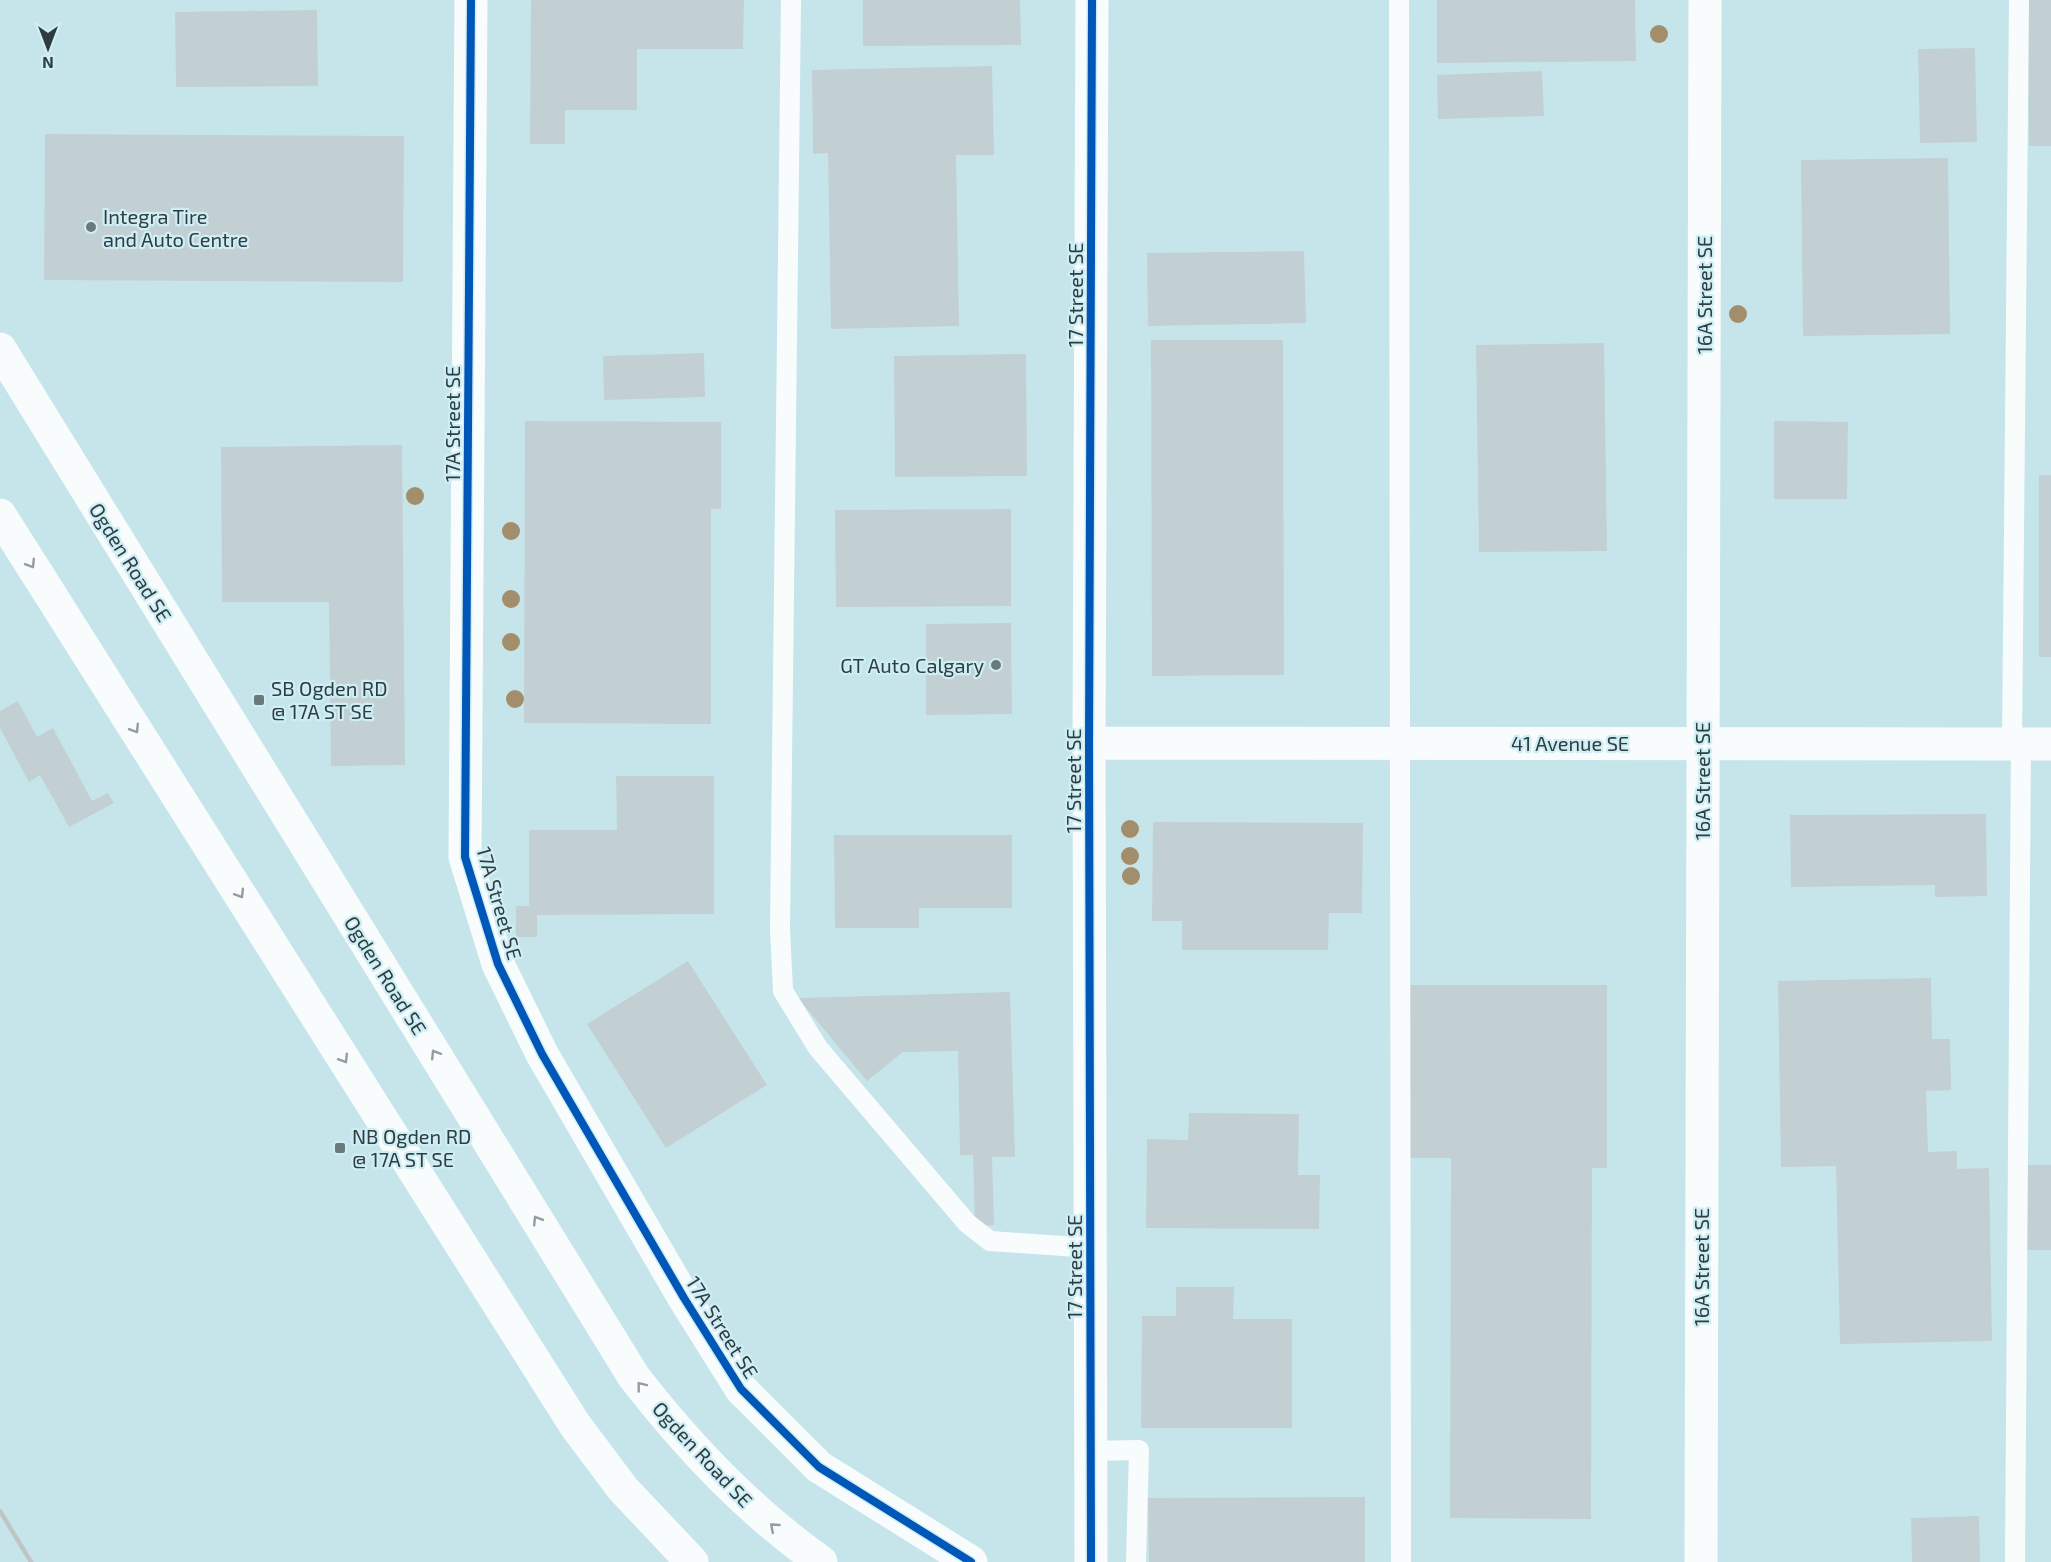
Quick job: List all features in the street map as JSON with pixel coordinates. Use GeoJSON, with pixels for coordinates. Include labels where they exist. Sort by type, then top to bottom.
{"type":"FeatureCollection","features":[{"type":"Feature","properties":{"kind":"street","name":"17A Street SE"},"geometry":{"type":"LineString","coordinates":[[471,0],[465,857],[498,964],[542,1054],[684,1298],[741,1389],[819,1467],[971,1562]]}},
{"type":"Feature","properties":{"kind":"street","name":"17 Street SE"},"geometry":{"type":"LineString","coordinates":[[1091,1562],[1089,743],[1092,0]]}},
{"type":"Feature","properties":{"kind":"street","name":"16A Street SE"},"geometry":{"type":"LineString","coordinates":[[1701,1562],[1705,0]]}},
{"type":"Feature","properties":{"kind":"street","name":"Ogden Road SE"},"geometry":{"type":"LineString","coordinates":[[0,349],[634,1377],[678,1433],[774,1529],[821,1562]]}},
{"type":"Feature","properties":{"kind":"street"},"geometry":{"type":"LineString","coordinates":[[0,515],[575,1425],[623,1488],[690,1561]]}},
{"type":"Feature","properties":{"kind":"street","name":"41 Avenue SE"},"geometry":{"type":"LineString","coordinates":[[1089,743],[2028,744]]}},
{"type":"Feature","properties":{"kind":"lane"},"geometry":{"type":"LineString","coordinates":[[791,0],[780,929],[783,991],[818,1048],[967,1223],[990,1240],[1091,1248]]}},
{"type":"Feature","properties":{"kind":"lane"},"geometry":{"type":"LineString","coordinates":[[1399,0],[1401,1562]]}},
{"type":"Feature","properties":{"kind":"lane"},"geometry":{"type":"LineString","coordinates":[[2015,1562],[2028,744],[2019,0]]}},
{"type":"Feature","properties":{"kind":"lane"},"geometry":{"type":"LineString","coordinates":[[1091,1451],[1139,1450],[1136,1562]]}},
{"type":"Feature","properties":{"kind":"shaded area"},"geometry":{"type":"Polygon","coordinates":[[[0,0],[2051,0],[2051,1562],[0,1562],[0,0]]]}},
{"type":"Feature","properties":{"kind":"building"},"geometry":{"type":"Polygon","coordinates":[[[531,0],[744,0],[743,49],[637,49],[637,110],[565,110],[565,144],[530,144],[531,0]]]}},
{"type":"Feature","properties":{"kind":"building"},"geometry":{"type":"Polygon","coordinates":[[[863,0],[1020,0],[1021,45],[863,46],[863,0]]]}},
{"type":"Feature","properties":{"kind":"building"},"geometry":{"type":"Polygon","coordinates":[[[1437,0],[1635,0],[1636,61],[1437,63],[1437,0]]]}},
{"type":"Feature","properties":{"kind":"building"},"geometry":{"type":"Polygon","coordinates":[[[2028,0],[2051,0],[2051,146],[2029,146],[2028,0]]]}},
{"type":"Feature","properties":{"kind":"building"},"geometry":{"type":"Polygon","coordinates":[[[317,10],[318,86],[176,87],[175,12],[317,10]]]}},
{"type":"Feature","properties":{"kind":"building"},"geometry":{"type":"Polygon","coordinates":[[[1975,48],[1977,142],[1920,143],[1918,49],[1975,48]]]}},
{"type":"Feature","properties":{"kind":"building"},"geometry":{"type":"Polygon","coordinates":[[[992,66],[994,155],[956,155],[959,326],[831,329],[828,153],[813,154],[812,70],[992,66]]]}},
{"type":"Feature","properties":{"kind":"building"},"geometry":{"type":"Polygon","coordinates":[[[1542,71],[1544,116],[1438,119],[1437,75],[1542,71]]]}},
{"type":"Feature","properties":{"kind":"building"},"geometry":{"type":"Polygon","coordinates":[[[45,134],[404,136],[403,282],[44,280],[45,134]]]}},
{"type":"Feature","properties":{"kind":"building"},"geometry":{"type":"Polygon","coordinates":[[[1948,158],[1950,334],[1803,336],[1801,160],[1948,158]]]}},
{"type":"Feature","properties":{"kind":"building"},"geometry":{"type":"Polygon","coordinates":[[[1304,251],[1306,323],[1148,326],[1147,253],[1304,251]]]}},
{"type":"Feature","properties":{"kind":"building"},"geometry":{"type":"Polygon","coordinates":[[[1151,340],[1283,340],[1284,675],[1152,676],[1151,340]]]}},
{"type":"Feature","properties":{"kind":"building"},"geometry":{"type":"Polygon","coordinates":[[[1604,343],[1607,551],[1479,552],[1476,345],[1604,343]]]}},
{"type":"Feature","properties":{"kind":"building"},"geometry":{"type":"Polygon","coordinates":[[[704,353],[705,397],[604,400],[603,356],[704,353]]]}},
{"type":"Feature","properties":{"kind":"building"},"geometry":{"type":"Polygon","coordinates":[[[1026,354],[1027,476],[895,477],[894,356],[1026,354]]]}},
{"type":"Feature","properties":{"kind":"building"},"geometry":{"type":"Polygon","coordinates":[[[525,421],[721,422],[721,509],[711,509],[711,724],[524,723],[525,421]]]}},
{"type":"Feature","properties":{"kind":"building"},"geometry":{"type":"Polygon","coordinates":[[[1774,421],[1848,422],[1847,499],[1774,499],[1774,421]]]}},
{"type":"Feature","properties":{"kind":"building"},"geometry":{"type":"Polygon","coordinates":[[[402,445],[405,765],[331,766],[329,602],[222,602],[221,447],[402,445]]]}},
{"type":"Feature","properties":{"kind":"building"},"geometry":{"type":"Polygon","coordinates":[[[2039,475],[2051,475],[2051,657],[2039,657],[2039,475]]]}},
{"type":"Feature","properties":{"kind":"building"},"geometry":{"type":"Polygon","coordinates":[[[1011,509],[1011,606],[836,607],[835,510],[1011,509]]]}},
{"type":"Feature","properties":{"kind":"building"},"geometry":{"type":"Polygon","coordinates":[[[1011,623],[1012,714],[926,715],[926,624],[1011,623]]]}},
{"type":"Feature","properties":{"kind":"building"},"geometry":{"type":"Polygon","coordinates":[[[18,701],[37,737],[53,728],[92,801],[108,793],[114,803],[69,827],[40,775],[29,782],[0,728],[0,711],[18,701]]]}},
{"type":"Feature","properties":{"kind":"building"},"geometry":{"type":"Polygon","coordinates":[[[616,776],[714,776],[714,914],[537,915],[537,937],[516,937],[516,906],[529,906],[529,830],[617,830],[616,776]]]}},
{"type":"Feature","properties":{"kind":"building"},"geometry":{"type":"Polygon","coordinates":[[[1986,814],[1987,896],[1935,897],[1935,885],[1791,887],[1790,815],[1986,814]]]}},
{"type":"Feature","properties":{"kind":"building"},"geometry":{"type":"Polygon","coordinates":[[[1153,822],[1363,823],[1362,913],[1329,913],[1328,950],[1182,950],[1182,921],[1152,921],[1153,822]]]}},
{"type":"Feature","properties":{"kind":"building"},"geometry":{"type":"Polygon","coordinates":[[[834,835],[1012,835],[1012,908],[919,908],[919,928],[835,928],[834,835]]]}},
{"type":"Feature","properties":{"kind":"building"},"geometry":{"type":"Polygon","coordinates":[[[688,961],[767,1085],[666,1148],[587,1024],[688,961]]]}},
{"type":"Feature","properties":{"kind":"building"},"geometry":{"type":"Polygon","coordinates":[[[1931,978],[1932,1039],[1950,1039],[1951,1090],[1926,1091],[1928,1152],[1957,1151],[1957,1169],[1989,1168],[1992,1341],[1840,1344],[1836,1166],[1781,1167],[1778,981],[1931,978]]]}},
{"type":"Feature","properties":{"kind":"building"},"geometry":{"type":"Polygon","coordinates":[[[1410,985],[1607,985],[1607,1168],[1592,1168],[1591,1519],[1450,1518],[1451,1158],[1410,1158],[1410,985]]]}},
{"type":"Feature","properties":{"kind":"building"},"geometry":{"type":"Polygon","coordinates":[[[1010,992],[1015,1157],[992,1157],[994,1225],[975,1226],[973,1155],[960,1155],[958,1051],[903,1052],[867,1081],[798,998],[1010,992]]]}},
{"type":"Feature","properties":{"kind":"building"},"geometry":{"type":"Polygon","coordinates":[[[1189,1113],[1299,1114],[1298,1175],[1320,1175],[1319,1229],[1146,1228],[1147,1139],[1188,1140],[1189,1113]]]}},
{"type":"Feature","properties":{"kind":"building"},"geometry":{"type":"Polygon","coordinates":[[[2026,1165],[2051,1165],[2051,1250],[2026,1250],[2026,1165]]]}},
{"type":"Feature","properties":{"kind":"building"},"geometry":{"type":"Polygon","coordinates":[[[1176,1287],[1234,1287],[1233,1319],[1292,1319],[1292,1428],[1141,1428],[1142,1316],[1176,1316],[1176,1287]]]}},
{"type":"Feature","properties":{"kind":"building"},"geometry":{"type":"Polygon","coordinates":[[[1365,1497],[1365,1562],[1149,1562],[1148,1498],[1365,1497]]]}},
{"type":"Feature","properties":{"kind":"building"},"geometry":{"type":"Polygon","coordinates":[[[1979,1516],[1980,1562],[1912,1562],[1911,1518],[1979,1516]]]}},
{"type":"Feature","properties":{"kind":"railway"},"geometry":{"type":"LineString","coordinates":[[0,1511],[31,1562]]}},
{"type":"Feature","properties":{"kind":"cycle path"},"geometry":{"type":"LineString","coordinates":[[471,0],[465,857],[498,964],[542,1054],[684,1298],[741,1389],[819,1467],[971,1562]]}},
{"type":"Feature","properties":{"kind":"cycle path"},"geometry":{"type":"LineString","coordinates":[[1091,1562],[1089,743],[1092,0]]}},
{"type":"Feature","properties":{"kind":"place","name":"Integra Tire and Auto Centre"},"geometry":{"type":"Point","coordinates":[91,227]}},
{"type":"Feature","properties":{"kind":"place","name":"GT Auto Calgary"},"geometry":{"type":"Point","coordinates":[996,665]}},
{"type":"Feature","properties":{"kind":"place","name":"SB Ogden RD @ 17A ST SE"},"geometry":{"type":"Point","coordinates":[259,700]}},
{"type":"Feature","properties":{"kind":"place","name":"NB Ogden RD @ 17A ST SE"},"geometry":{"type":"Point","coordinates":[340,1148]}}]}
